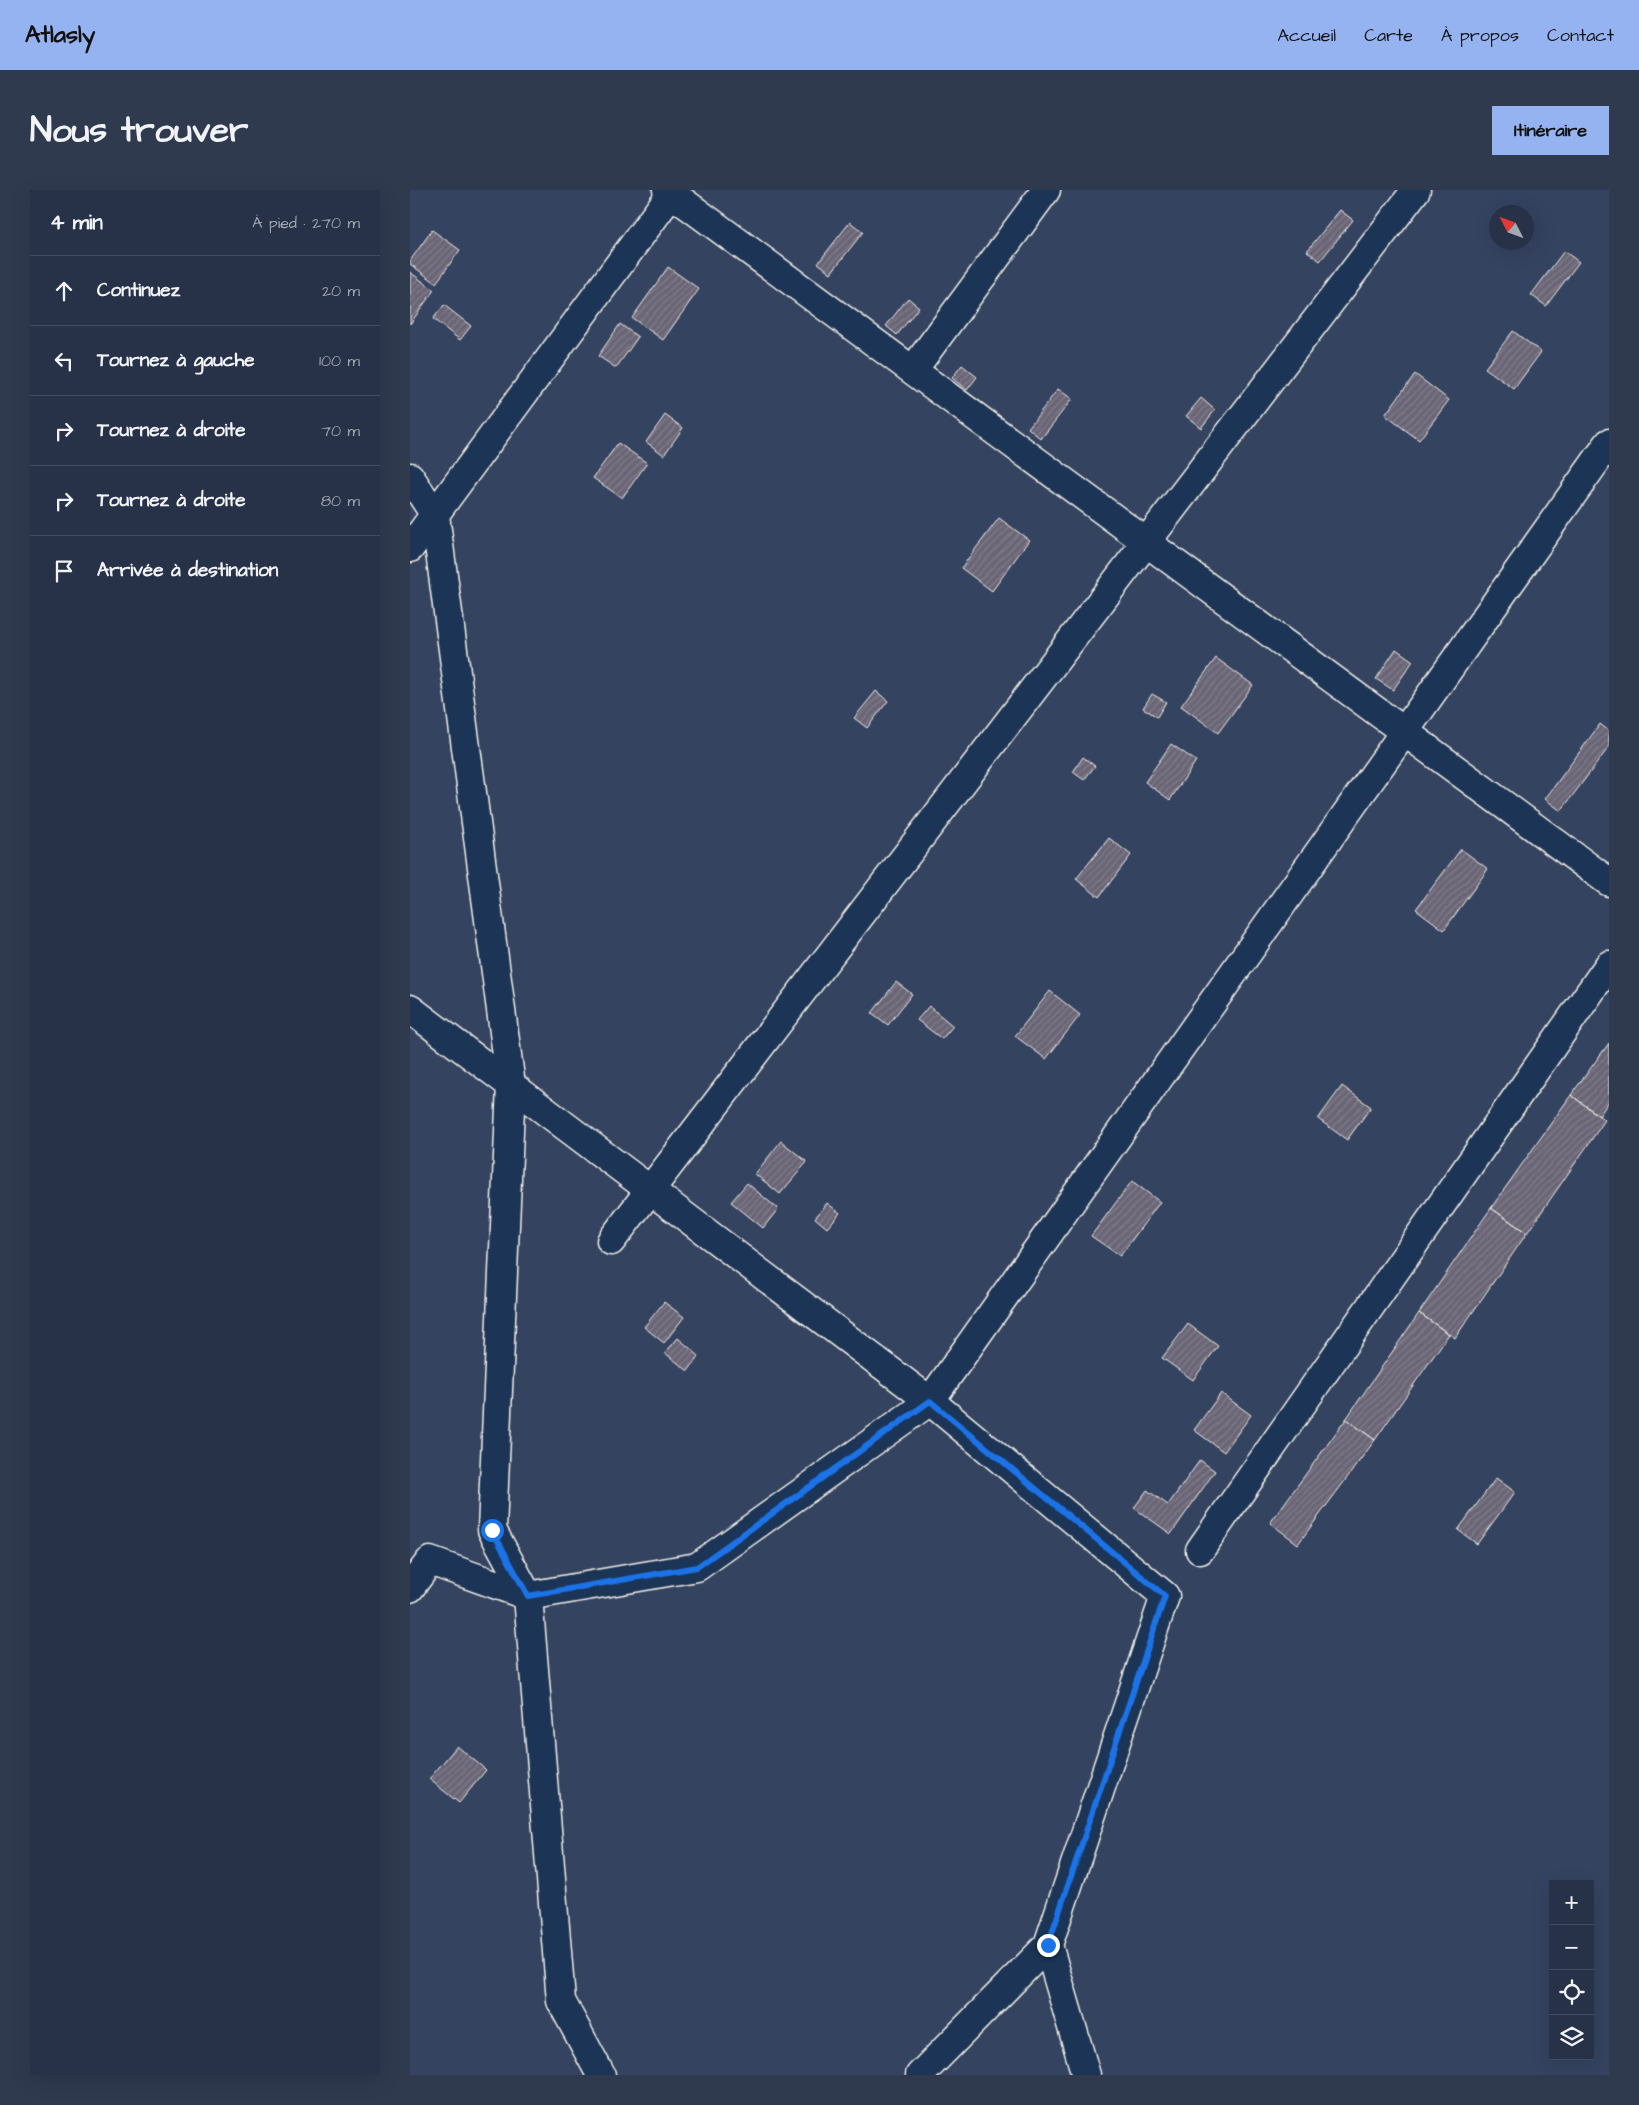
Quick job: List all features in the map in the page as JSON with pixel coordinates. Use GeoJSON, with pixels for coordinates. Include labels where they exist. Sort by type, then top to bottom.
{"type":"FeatureCollection","features":[{"type":"Feature","properties":{"kind":"street"},"geometry":{"type":"LineString","coordinates":[[913,370],[1046,190]]}},
{"type":"Feature","properties":{"kind":"street"},"geometry":{"type":"LineString","coordinates":[[611,1241],[1416,190]]}},
{"type":"Feature","properties":{"kind":"street"},"geometry":{"type":"LineString","coordinates":[[410,548],[671,191],[1609,882]]}},
{"type":"Feature","properties":{"kind":"street"},"geometry":{"type":"LineString","coordinates":[[410,1588],[430,1561],[528,1596],[697,1567],[930,1401],[1609,443]]}},
{"type":"Feature","properties":{"kind":"street"},"geometry":{"type":"LineString","coordinates":[[410,477],[435,515],[511,1085],[492,1530],[528,1596],[561,2001],[601,2075]]}},
{"type":"Feature","properties":{"kind":"street"},"geometry":{"type":"LineString","coordinates":[[1200,1550],[1609,965]]}},
{"type":"Feature","properties":{"kind":"street"},"geometry":{"type":"LineString","coordinates":[[410,1009],[930,1401],[1165,1596],[1048,1945],[920,2075]]}},
{"type":"Feature","properties":{"kind":"street"},"geometry":{"type":"LineString","coordinates":[[1048,1945],[1086,2075]]}},
{"type":"Feature","properties":{"kind":"building"},"geometry":{"type":"Polygon","coordinates":[[[1340,210],[1353,220],[1320,261],[1307,251],[1340,210]]]}},
{"type":"Feature","properties":{"kind":"building"},"geometry":{"type":"Polygon","coordinates":[[[850,222],[863,232],[831,273],[818,263],[850,222]]]}},
{"type":"Feature","properties":{"kind":"building"},"geometry":{"type":"Polygon","coordinates":[[[432,230],[460,250],[436,283],[410,264],[410,261],[432,230]]]}},
{"type":"Feature","properties":{"kind":"building"},"geometry":{"type":"Polygon","coordinates":[[[1564,251],[1579,262],[1546,306],[1531,295],[1564,251]]]}},
{"type":"Feature","properties":{"kind":"building"},"geometry":{"type":"Polygon","coordinates":[[[668,267],[699,289],[663,340],[632,318],[668,267]]]}},
{"type":"Feature","properties":{"kind":"building"},"geometry":{"type":"Polygon","coordinates":[[[410,272],[434,290],[410,324],[410,272]]]}},
{"type":"Feature","properties":{"kind":"building"},"geometry":{"type":"Polygon","coordinates":[[[908,298],[919,307],[897,335],[886,326],[908,298]]]}},
{"type":"Feature","properties":{"kind":"building"},"geometry":{"type":"Polygon","coordinates":[[[444,305],[471,326],[460,340],[433,319],[444,305]]]}},
{"type":"Feature","properties":{"kind":"building"},"geometry":{"type":"Polygon","coordinates":[[[620,324],[638,337],[616,368],[598,356],[620,324]]]}},
{"type":"Feature","properties":{"kind":"building"},"geometry":{"type":"Polygon","coordinates":[[[1513,331],[1541,352],[1514,389],[1485,368],[1513,331]]]}},
{"type":"Feature","properties":{"kind":"building"},"geometry":{"type":"Polygon","coordinates":[[[962,365],[977,377],[967,390],[952,378],[962,365]]]}},
{"type":"Feature","properties":{"kind":"building"},"geometry":{"type":"Polygon","coordinates":[[[1415,374],[1449,400],[1419,440],[1385,415],[1415,374]]]}},
{"type":"Feature","properties":{"kind":"building"},"geometry":{"type":"Polygon","coordinates":[[[1058,389],[1072,399],[1041,439],[1028,428],[1058,389]]]}},
{"type":"Feature","properties":{"kind":"building"},"geometry":{"type":"Polygon","coordinates":[[[1201,398],[1215,410],[1201,428],[1186,416],[1201,398]]]}},
{"type":"Feature","properties":{"kind":"building"},"geometry":{"type":"Polygon","coordinates":[[[665,415],[683,428],[664,455],[646,442],[665,415]]]}},
{"type":"Feature","properties":{"kind":"building"},"geometry":{"type":"Polygon","coordinates":[[[618,443],[647,463],[622,498],[593,478],[618,443]]]}},
{"type":"Feature","properties":{"kind":"building"},"geometry":{"type":"Polygon","coordinates":[[[999,518],[1029,540],[992,591],[961,568],[999,518]]]}},
{"type":"Feature","properties":{"kind":"building"},"geometry":{"type":"Polygon","coordinates":[[[1396,649],[1413,661],[1393,690],[1376,679],[1396,649]]]}},
{"type":"Feature","properties":{"kind":"building"},"geometry":{"type":"Polygon","coordinates":[[[1216,658],[1253,685],[1218,733],[1181,706],[1216,658]]]}},
{"type":"Feature","properties":{"kind":"building"},"geometry":{"type":"Polygon","coordinates":[[[876,691],[888,701],[867,728],[854,718],[876,691]]]}},
{"type":"Feature","properties":{"kind":"building"},"geometry":{"type":"Polygon","coordinates":[[[1152,694],[1166,702],[1157,717],[1143,708],[1152,694]]]}},
{"type":"Feature","properties":{"kind":"building"},"geometry":{"type":"Polygon","coordinates":[[[1600,724],[1609,731],[1609,747],[1561,811],[1545,799],[1600,724]]]}},
{"type":"Feature","properties":{"kind":"building"},"geometry":{"type":"Polygon","coordinates":[[[1171,744],[1196,761],[1170,800],[1145,782],[1171,744]]]}},
{"type":"Feature","properties":{"kind":"building"},"geometry":{"type":"Polygon","coordinates":[[[1083,757],[1095,766],[1084,780],[1073,772],[1083,757]]]}},
{"type":"Feature","properties":{"kind":"building"},"geometry":{"type":"Polygon","coordinates":[[[1109,838],[1131,855],[1099,897],[1076,879],[1109,838]]]}},
{"type":"Feature","properties":{"kind":"building"},"geometry":{"type":"Polygon","coordinates":[[[1461,849],[1488,869],[1444,930],[1416,909],[1461,849]]]}},
{"type":"Feature","properties":{"kind":"building"},"geometry":{"type":"Polygon","coordinates":[[[896,982],[912,994],[888,1025],[872,1013],[896,982]]]}},
{"type":"Feature","properties":{"kind":"building"},"geometry":{"type":"Polygon","coordinates":[[[1050,991],[1080,1015],[1046,1059],[1015,1036],[1050,991]]]}},
{"type":"Feature","properties":{"kind":"building"},"geometry":{"type":"Polygon","coordinates":[[[929,1006],[953,1026],[942,1039],[917,1020],[929,1006]]]}},
{"type":"Feature","properties":{"kind":"building"},"geometry":{"type":"Polygon","coordinates":[[[1609,1043],[1609,1101],[1599,1116],[1571,1095],[1609,1043]]]}},
{"type":"Feature","properties":{"kind":"building"},"geometry":{"type":"Polygon","coordinates":[[[1342,1086],[1371,1107],[1347,1140],[1318,1119],[1342,1086]]]}},
{"type":"Feature","properties":{"kind":"building"},"geometry":{"type":"Polygon","coordinates":[[[1571,1095],[1605,1120],[1527,1233],[1491,1208],[1571,1095]]]}},
{"type":"Feature","properties":{"kind":"building"},"geometry":{"type":"Polygon","coordinates":[[[781,1141],[807,1162],[780,1194],[755,1174],[781,1141]]]}},
{"type":"Feature","properties":{"kind":"building"},"geometry":{"type":"Polygon","coordinates":[[[1132,1181],[1160,1202],[1120,1256],[1091,1236],[1132,1181]]]}},
{"type":"Feature","properties":{"kind":"building"},"geometry":{"type":"Polygon","coordinates":[[[747,1183],[778,1209],[763,1228],[731,1202],[747,1183]]]}},
{"type":"Feature","properties":{"kind":"building"},"geometry":{"type":"Polygon","coordinates":[[[827,1203],[840,1213],[827,1228],[815,1218],[827,1203]]]}},
{"type":"Feature","properties":{"kind":"building"},"geometry":{"type":"Polygon","coordinates":[[[1491,1208],[1527,1233],[1455,1338],[1419,1313],[1491,1208]]]}},
{"type":"Feature","properties":{"kind":"building"},"geometry":{"type":"Polygon","coordinates":[[[664,1302],[684,1317],[664,1343],[644,1327],[664,1302]]]}},
{"type":"Feature","properties":{"kind":"building"},"geometry":{"type":"Polygon","coordinates":[[[1419,1313],[1449,1334],[1375,1440],[1346,1419],[1419,1313]]]}},
{"type":"Feature","properties":{"kind":"building"},"geometry":{"type":"Polygon","coordinates":[[[1188,1324],[1218,1346],[1193,1380],[1162,1358],[1188,1324]]]}},
{"type":"Feature","properties":{"kind":"building"},"geometry":{"type":"Polygon","coordinates":[[[678,1338],[699,1356],[688,1371],[665,1353],[678,1338]]]}},
{"type":"Feature","properties":{"kind":"building"},"geometry":{"type":"Polygon","coordinates":[[[1221,1393],[1251,1415],[1224,1452],[1194,1430],[1221,1393]]]}},
{"type":"Feature","properties":{"kind":"building"},"geometry":{"type":"Polygon","coordinates":[[[1346,1419],[1375,1440],[1298,1544],[1270,1523],[1346,1419]]]}},
{"type":"Feature","properties":{"kind":"building"},"geometry":{"type":"Polygon","coordinates":[[[1200,1460],[1215,1471],[1171,1534],[1134,1508],[1147,1490],[1168,1505],[1200,1460]]]}},
{"type":"Feature","properties":{"kind":"building"},"geometry":{"type":"Polygon","coordinates":[[[1496,1478],[1515,1492],[1477,1544],[1458,1530],[1496,1478]]]}},
{"type":"Feature","properties":{"kind":"building"},"geometry":{"type":"Polygon","coordinates":[[[457,1746],[486,1770],[459,1803],[429,1779],[457,1746]]]}},
{"type":"Feature","properties":{"kind":"route"},"geometry":{"type":"LineString","coordinates":[[492,1530],[528,1596],[697,1567],[930,1401],[1165,1596],[1048,1945]]}}]}
